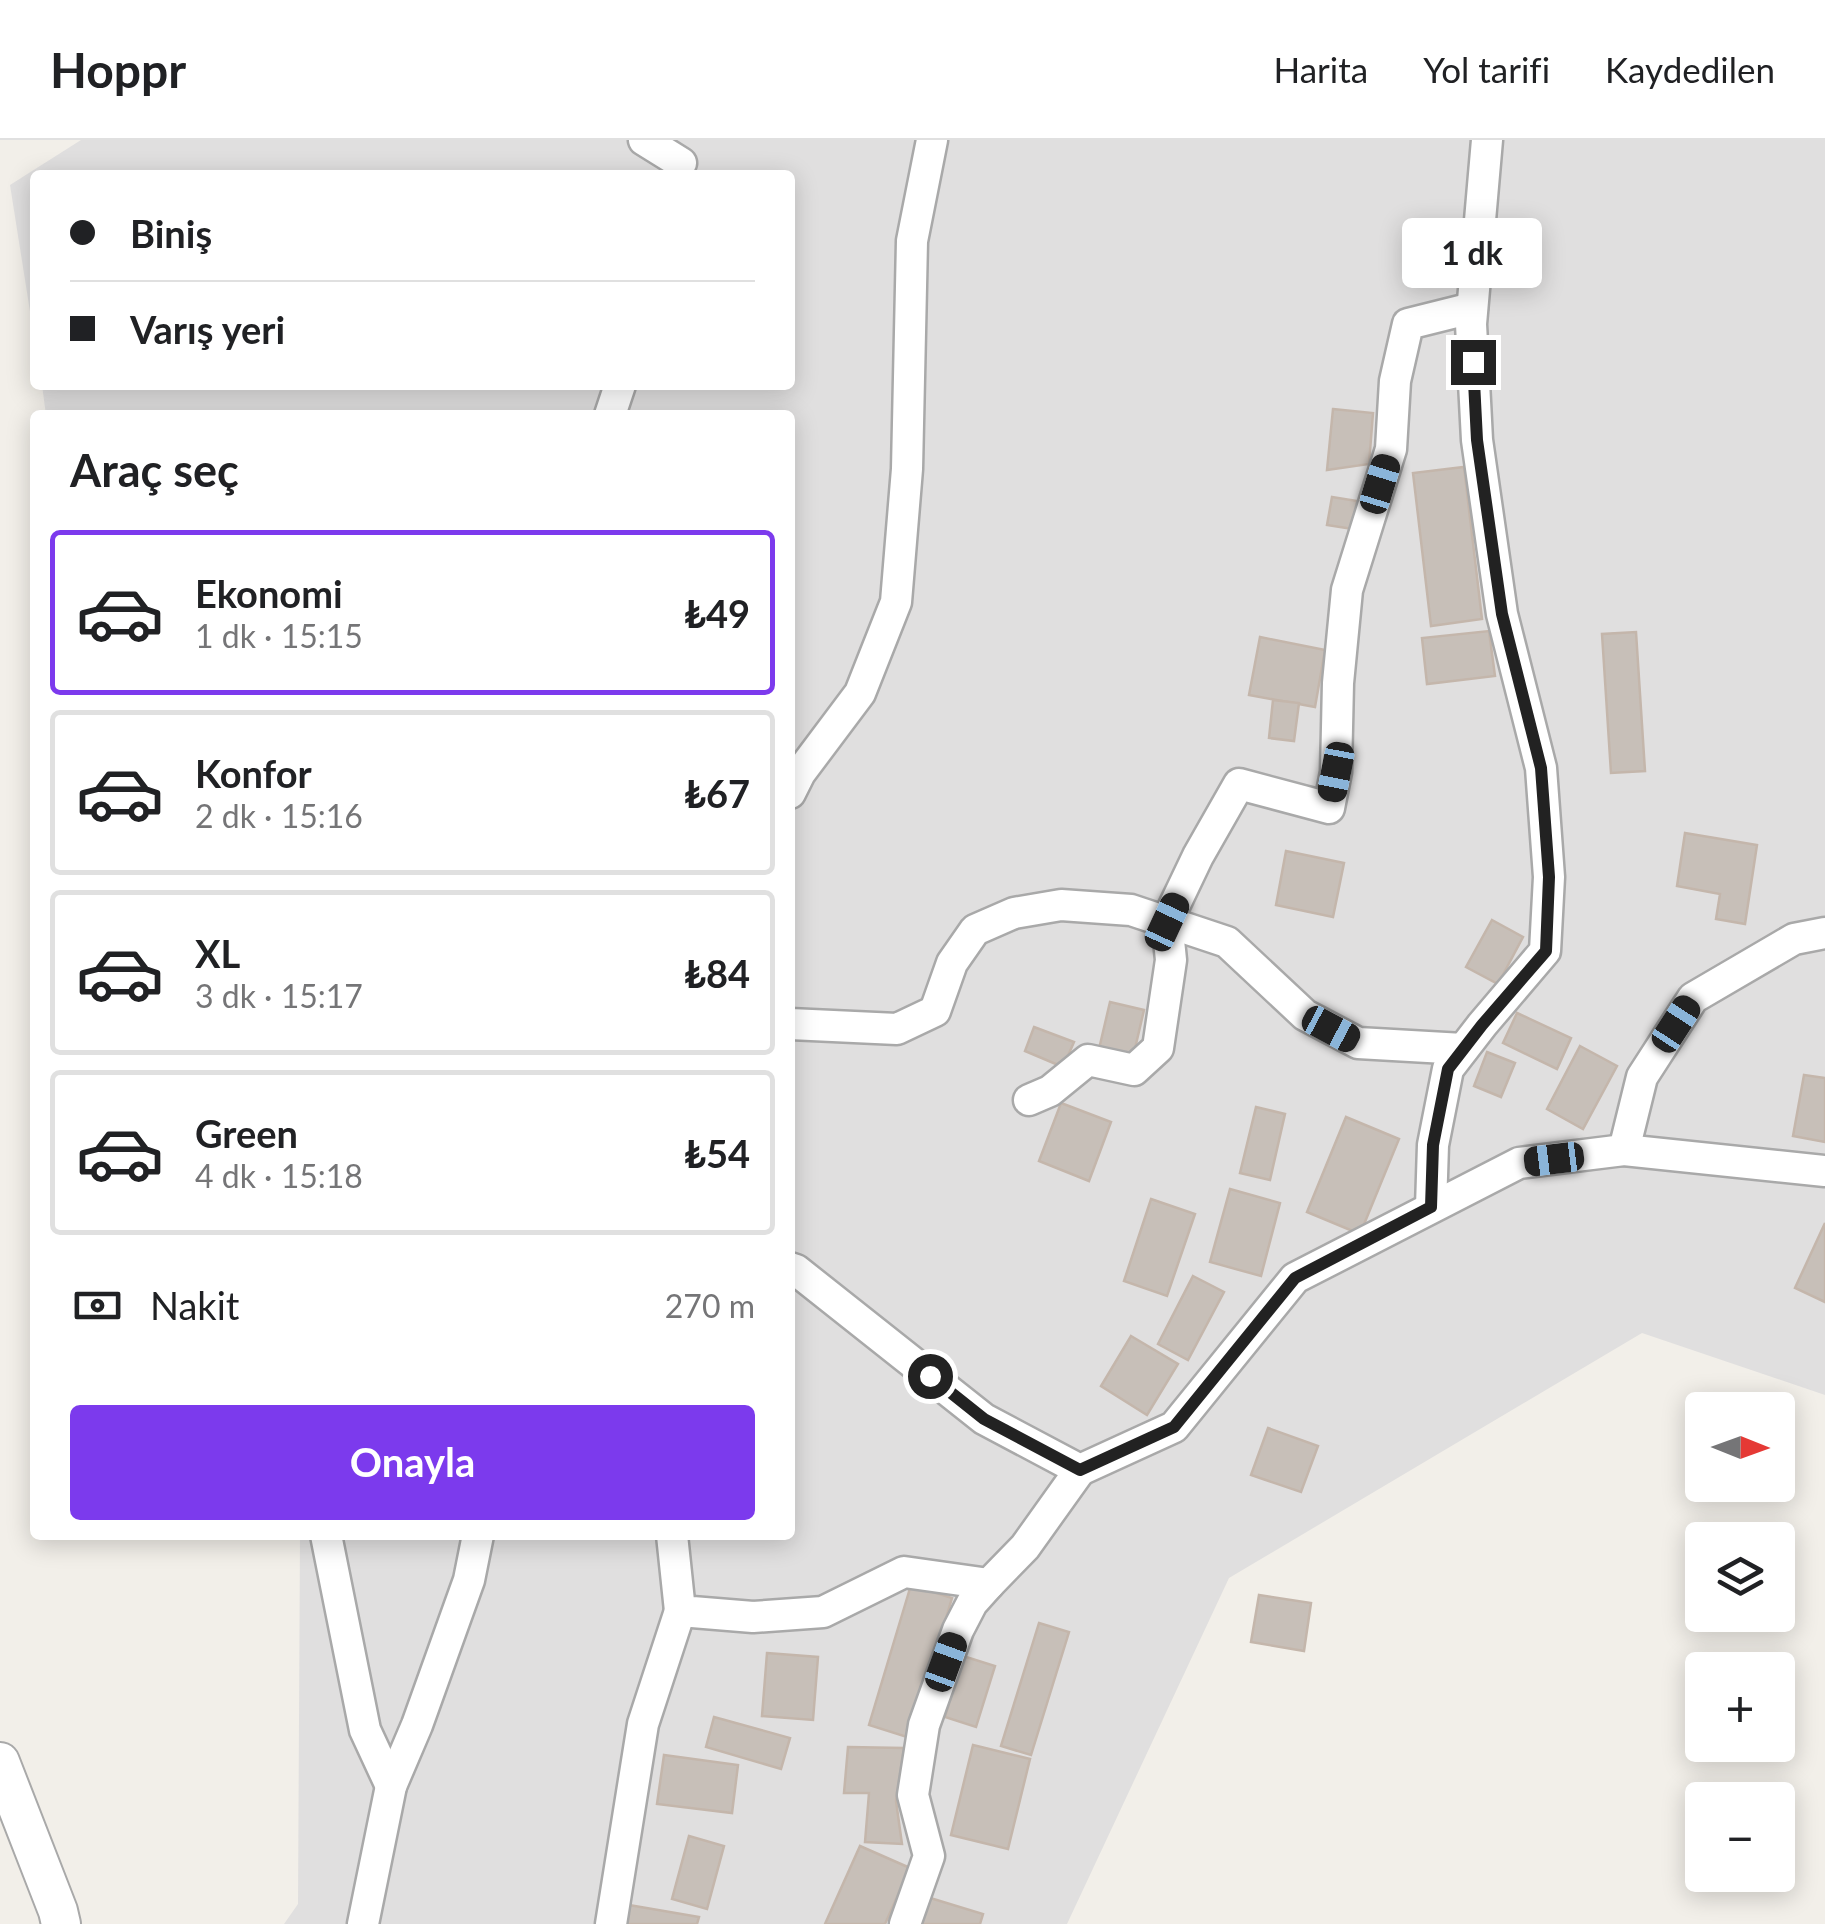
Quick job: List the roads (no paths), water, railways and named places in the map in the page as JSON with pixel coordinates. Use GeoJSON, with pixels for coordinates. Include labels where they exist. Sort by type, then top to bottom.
{"type":"FeatureCollection","features":[{"type":"Feature","properties":{"kind":"street"},"geometry":{"type":"LineString","coordinates":[[644,140],[682,159]]}},
{"type":"Feature","properties":{"kind":"street"},"geometry":{"type":"LineString","coordinates":[[795,783],[860,693],[896,602],[907,469],[912,241],[932,140]]}},
{"type":"Feature","properties":{"kind":"street"},"geometry":{"type":"LineString","coordinates":[[1431,1207],[1433,1145],[1448,1069],[1546,951],[1549,877],[1541,768],[1502,614],[1477,440],[1471,324],[1487,140]]}},
{"type":"Feature","properties":{"kind":"street"},"geometry":{"type":"LineString","coordinates":[[1029,1100],[1050,1090],[1088,1060],[1134,1070],[1158,1048],[1171,960],[1167,922],[1198,856],[1239,784],[1329,808],[1336,772],[1338,683],[1347,590],[1390,449],[1395,381],[1408,324],[1472,308]]}},
{"type":"Feature","properties":{"kind":"street"},"geometry":{"type":"LineString","coordinates":[[795,1024],[897,1029],[935,1011],[952,963],[975,930],[1014,912],[1061,905],[1131,910],[1228,942],[1305,1015],[1358,1043],[1463,1050]]}},
{"type":"Feature","properties":{"kind":"street"},"geometry":{"type":"LineString","coordinates":[[1624,1150],[1642,1077],[1693,998],[1794,940],[1825,933]]}},
{"type":"Feature","properties":{"kind":"street"},"geometry":{"type":"LineString","coordinates":[[906,1924],[929,1856],[913,1796],[924,1725],[958,1630],[972,1603],[1025,1547],[1080,1470],[1174,1427],[1295,1278],[1519,1163],[1624,1150],[1825,1171]]}},
{"type":"Feature","properties":{"kind":"street"},"geometry":{"type":"LineString","coordinates":[[795,1270],[984,1419],[1080,1470]]}},
{"type":"Feature","properties":{"kind":"street"},"geometry":{"type":"LineString","coordinates":[[327,1540],[365,1730],[391,1786]]}},
{"type":"Feature","properties":{"kind":"street"},"geometry":{"type":"LineString","coordinates":[[363,1924],[391,1786],[469,1580],[477,1540]]}},
{"type":"Feature","properties":{"kind":"street"},"geometry":{"type":"LineString","coordinates":[[611,1924],[643,1724],[680,1611],[673,1540]]}},
{"type":"Feature","properties":{"kind":"street"},"geometry":{"type":"LineString","coordinates":[[680,1611],[753,1617],[823,1612],[904,1572],[989,1584]]}},
{"type":"Feature","properties":{"kind":"street"},"geometry":{"type":"LineString","coordinates":[[0,1762],[61,1924]]}}]}
